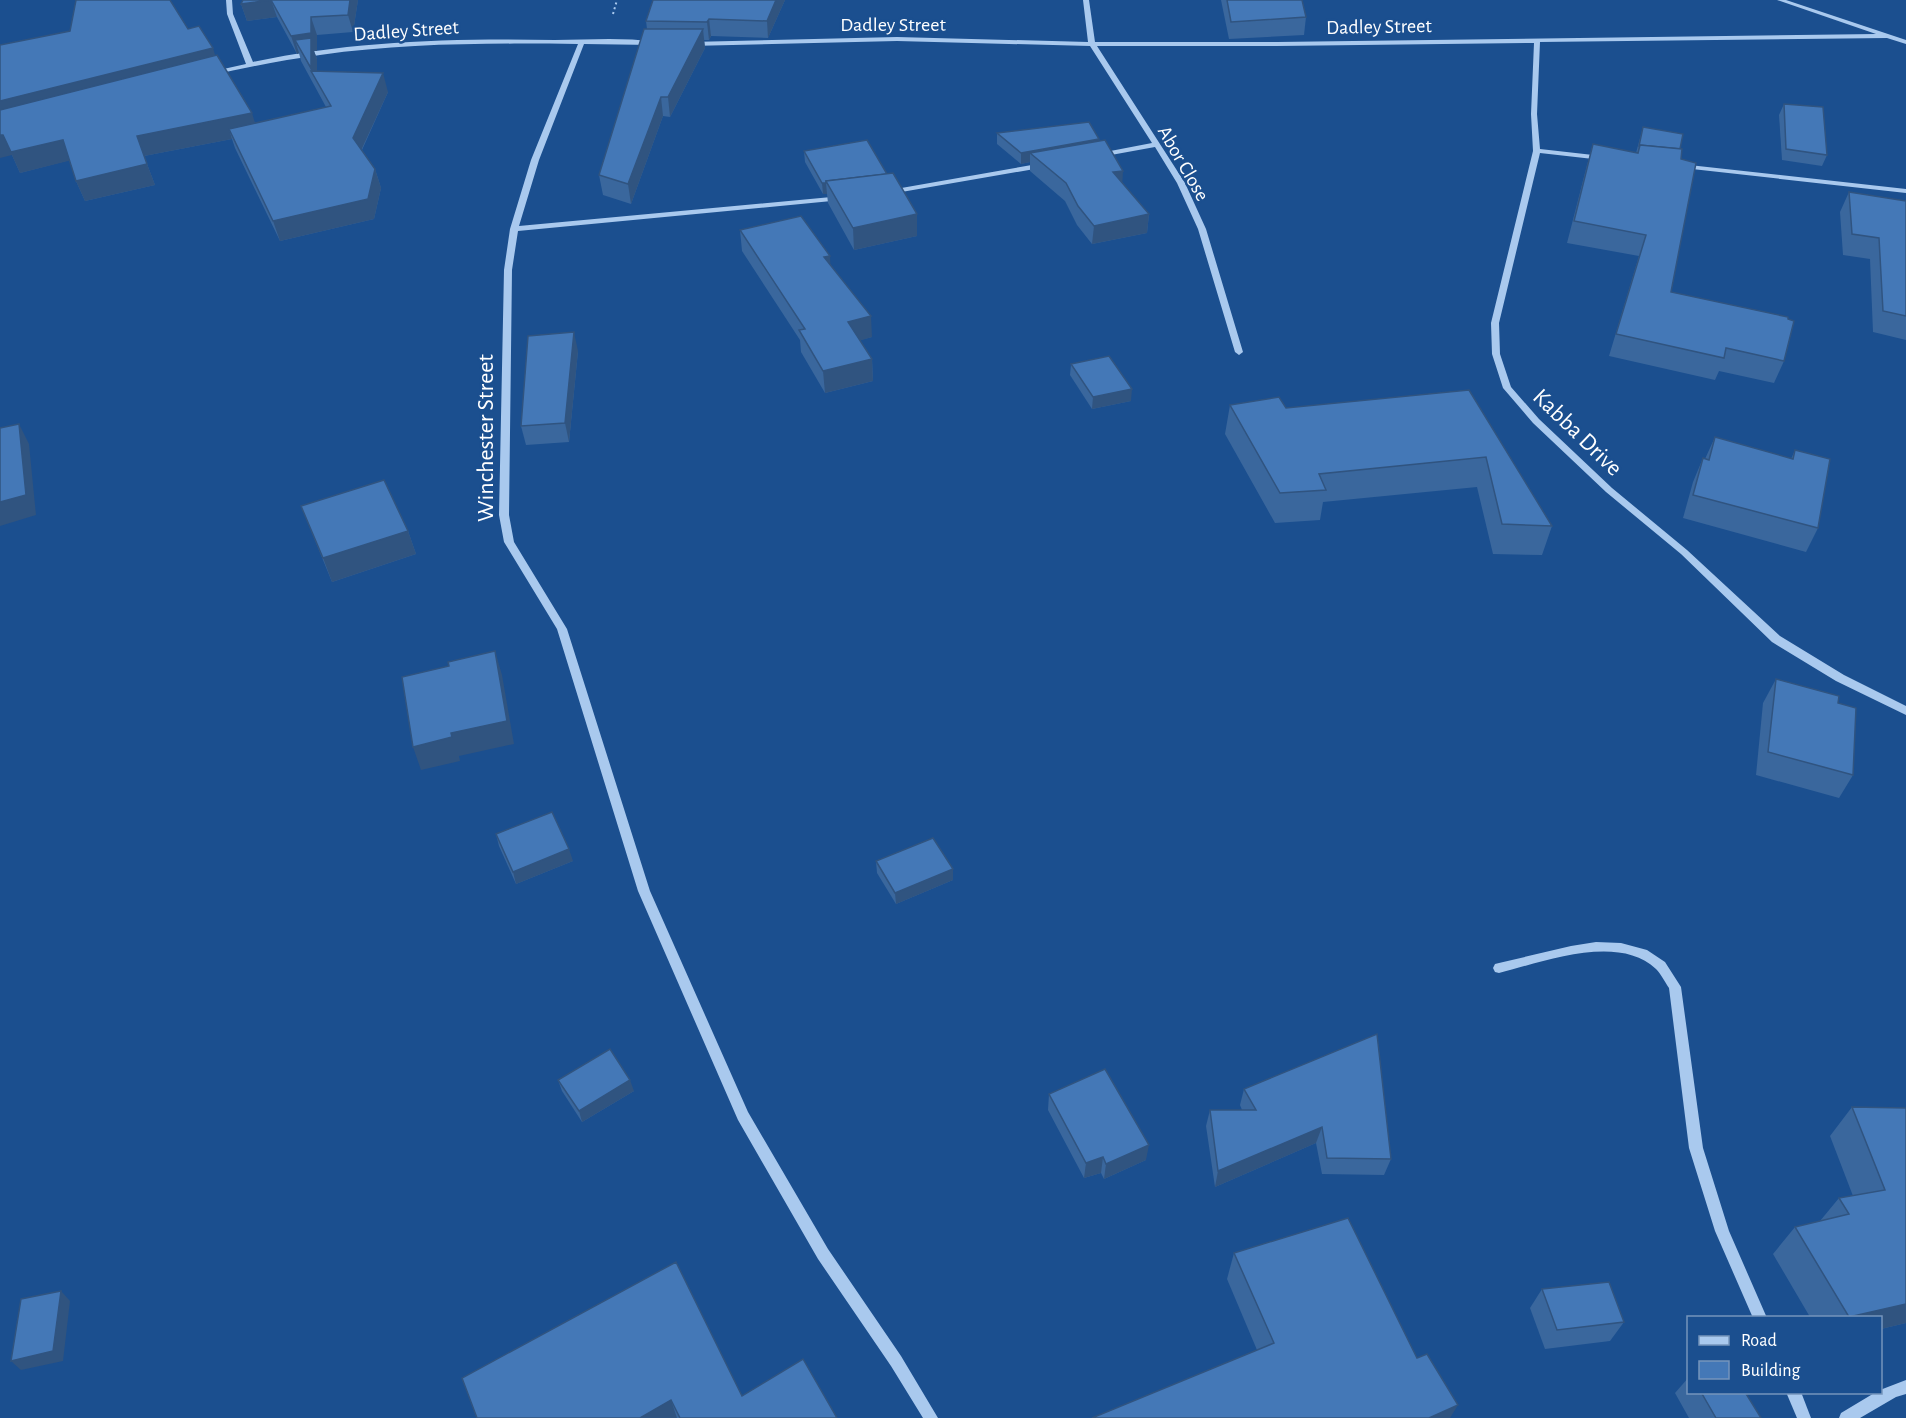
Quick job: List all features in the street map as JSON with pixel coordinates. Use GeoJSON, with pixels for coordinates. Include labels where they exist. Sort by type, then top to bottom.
{"type":"FeatureCollection","features":[{"type":"Feature","properties":{"kind":"street"},"geometry":{"type":"LineString","coordinates":[[229,0],[230,14],[250,64]]}},
{"type":"Feature","properties":{"kind":"street","name":"Abor Close"},"geometry":{"type":"LineString","coordinates":[[1086,0],[1092,44],[1181,183],[1202,229],[1239,352]]}},
{"type":"Feature","properties":{"kind":"street"},"geometry":{"type":"LineString","coordinates":[[1780,0],[1906,42]]}},
{"type":"Feature","properties":{"kind":"street","name":"Dadley Street"},"geometry":{"type":"LineString","coordinates":[[679,44],[897,39],[1092,44],[1887,36]]}},
{"type":"Feature","properties":{"kind":"street","name":"Dadley Street"},"geometry":{"type":"LineString","coordinates":[[204,76],[250,64],[419,44],[582,41],[657,43]]}},
{"type":"Feature","properties":{"kind":"street","name":"Winchester Street"},"geometry":{"type":"LineString","coordinates":[[582,41],[536,160],[514,229],[508,270],[504,447],[504,515],[508,542],[562,629],[644,891],[743,1116],[823,1254],[896,1361],[931,1418]]}},
{"type":"Feature","properties":{"kind":"street","name":"Kabba Drive"},"geometry":{"type":"LineString","coordinates":[[1537,41],[1534,114],[1536,151],[1495,323],[1496,354],[1507,388],[1536,421],[1609,490],[1684,552],[1776,639],[1840,678],[1906,711]]}},
{"type":"Feature","properties":{"kind":"street"},"geometry":{"type":"LineString","coordinates":[[1088,157],[1155,145]]}},
{"type":"Feature","properties":{"kind":"street"},"geometry":{"type":"LineString","coordinates":[[1536,151],[1608,158]]}},
{"type":"Feature","properties":{"kind":"street"},"geometry":{"type":"LineString","coordinates":[[882,193],[1054,163]]}},
{"type":"Feature","properties":{"kind":"street"},"geometry":{"type":"LineString","coordinates":[[1679,166],[1906,191]]}},
{"type":"Feature","properties":{"kind":"street"},"geometry":{"type":"LineString","coordinates":[[514,229],[849,197]]}},
{"type":"Feature","properties":{"kind":"street"},"geometry":{"type":"LineString","coordinates":[[1499,968],[1605,946],[1631,947],[1653,956],[1668,971],[1675,987],[1696,1148],[1722,1231],[1760,1316]]}},
{"type":"Feature","properties":{"kind":"street"},"geometry":{"type":"LineString","coordinates":[[1846,1418],[1893,1391],[1906,1388]]}},
{"type":"Feature","properties":{"kind":"street"},"geometry":{"type":"LineString","coordinates":[[1794,1394],[1804,1418]]}},
{"type":"Feature","properties":{"kind":"building"},"geometry":{"type":"Polygon","coordinates":[[[76,0],[170,0],[188,29],[199,26],[213,48],[0,101],[0,45],[70,31],[76,0]]]}},
{"type":"Feature","properties":{"kind":"building"},"geometry":{"type":"Polygon","coordinates":[[[243,0],[270,0],[241,4],[243,0]]]}},
{"type":"Feature","properties":{"kind":"building"},"geometry":{"type":"Polygon","coordinates":[[[271,0],[350,0],[348,15],[311,17],[311,33],[291,36],[271,0]]]}},
{"type":"Feature","properties":{"kind":"building"},"geometry":{"type":"Polygon","coordinates":[[[653,0],[776,0],[767,21],[709,19],[707,22],[646,21],[653,0]]]}},
{"type":"Feature","properties":{"kind":"building"},"geometry":{"type":"Polygon","coordinates":[[[1227,0],[1302,0],[1306,17],[1231,22],[1227,0]]]}},
{"type":"Feature","properties":{"kind":"building"},"geometry":{"type":"Polygon","coordinates":[[[644,29],[703,29],[668,97],[661,97],[628,184],[599,175],[644,29]]]}},
{"type":"Feature","properties":{"kind":"building"},"geometry":{"type":"Polygon","coordinates":[[[311,38],[311,68],[295,40],[311,38]]]}},
{"type":"Feature","properties":{"kind":"building"},"geometry":{"type":"Polygon","coordinates":[[[217,55],[252,113],[137,136],[147,164],[76,181],[63,140],[11,152],[3,135],[0,135],[0,110],[217,55]]]}},
{"type":"Feature","properties":{"kind":"building"},"geometry":{"type":"Polygon","coordinates":[[[311,71],[383,73],[353,138],[375,169],[368,199],[273,221],[229,129],[331,106],[311,71]]]}},
{"type":"Feature","properties":{"kind":"building"},"geometry":{"type":"Polygon","coordinates":[[[1784,104],[1823,107],[1827,155],[1786,149],[1784,104]]]}},
{"type":"Feature","properties":{"kind":"building"},"geometry":{"type":"Polygon","coordinates":[[[1089,122],[1099,139],[1021,153],[997,133],[1089,122]]]}},
{"type":"Feature","properties":{"kind":"building"},"geometry":{"type":"Polygon","coordinates":[[[1643,127],[1683,134],[1680,149],[1639,146],[1643,127]]]}},
{"type":"Feature","properties":{"kind":"building"},"geometry":{"type":"Polygon","coordinates":[[[867,140],[887,174],[822,183],[804,151],[867,140]]]}},
{"type":"Feature","properties":{"kind":"building"},"geometry":{"type":"Polygon","coordinates":[[[1105,140],[1123,171],[1113,172],[1149,214],[1094,226],[1078,206],[1066,183],[1030,153],[1105,140]]]}},
{"type":"Feature","properties":{"kind":"building"},"geometry":{"type":"Polygon","coordinates":[[[1593,144],[1638,153],[1640,145],[1682,149],[1681,159],[1696,163],[1671,292],[1788,317],[1794,321],[1784,361],[1726,348],[1724,358],[1616,334],[1646,235],[1574,221],[1593,144]]]}},
{"type":"Feature","properties":{"kind":"building"},"geometry":{"type":"Polygon","coordinates":[[[893,173],[917,214],[853,228],[826,181],[893,173]]]}},
{"type":"Feature","properties":{"kind":"building"},"geometry":{"type":"Polygon","coordinates":[[[1849,192],[1906,201],[1906,316],[1883,311],[1879,238],[1852,234],[1849,192]]]}},
{"type":"Feature","properties":{"kind":"building"},"geometry":{"type":"Polygon","coordinates":[[[801,216],[830,256],[824,257],[871,316],[848,322],[872,359],[823,371],[799,330],[805,329],[740,230],[801,216]]]}},
{"type":"Feature","properties":{"kind":"building"},"geometry":{"type":"Polygon","coordinates":[[[574,332],[565,423],[521,426],[528,336],[574,332]]]}},
{"type":"Feature","properties":{"kind":"building"},"geometry":{"type":"Polygon","coordinates":[[[1109,356],[1132,389],[1093,397],[1071,364],[1109,356]]]}},
{"type":"Feature","properties":{"kind":"building"},"geometry":{"type":"Polygon","coordinates":[[[1469,390],[1552,526],[1502,524],[1486,457],[1319,474],[1326,490],[1280,493],[1230,405],[1279,397],[1286,408],[1469,390]]]}},
{"type":"Feature","properties":{"kind":"building"},"geometry":{"type":"Polygon","coordinates":[[[19,424],[26,495],[0,502],[0,428],[19,424]]]}},
{"type":"Feature","properties":{"kind":"building"},"geometry":{"type":"Polygon","coordinates":[[[1715,437],[1793,459],[1795,450],[1830,459],[1818,528],[1693,495],[1703,458],[1709,460],[1715,437]]]}},
{"type":"Feature","properties":{"kind":"building"},"geometry":{"type":"Polygon","coordinates":[[[384,480],[408,531],[323,558],[301,506],[384,480]]]}},
{"type":"Feature","properties":{"kind":"building"},"geometry":{"type":"Polygon","coordinates":[[[495,651],[507,721],[451,733],[452,737],[413,747],[402,677],[449,666],[448,662],[495,651]]]}},
{"type":"Feature","properties":{"kind":"building"},"geometry":{"type":"Polygon","coordinates":[[[1776,679],[1839,696],[1838,703],[1856,708],[1853,775],[1768,752],[1776,679]]]}},
{"type":"Feature","properties":{"kind":"building"},"geometry":{"type":"Polygon","coordinates":[[[552,812],[569,849],[513,872],[496,834],[552,812]]]}},
{"type":"Feature","properties":{"kind":"building"},"geometry":{"type":"Polygon","coordinates":[[[933,838],[953,869],[895,893],[876,861],[933,838]]]}},
{"type":"Feature","properties":{"kind":"building"},"geometry":{"type":"Polygon","coordinates":[[[1377,1034],[1391,1159],[1327,1158],[1322,1127],[1218,1171],[1210,1110],[1256,1110],[1244,1089],[1377,1034]]]}},
{"type":"Feature","properties":{"kind":"building"},"geometry":{"type":"Polygon","coordinates":[[[610,1049],[630,1080],[579,1111],[558,1080],[610,1049]]]}},
{"type":"Feature","properties":{"kind":"building"},"geometry":{"type":"Polygon","coordinates":[[[1105,1069],[1149,1145],[1106,1164],[1103,1157],[1086,1163],[1049,1094],[1105,1069]]]}},
{"type":"Feature","properties":{"kind":"building"},"geometry":{"type":"Polygon","coordinates":[[[1852,1107],[1906,1108],[1906,1304],[1848,1316],[1795,1227],[1849,1214],[1839,1198],[1885,1190],[1852,1107]]]}},
{"type":"Feature","properties":{"kind":"building"},"geometry":{"type":"Polygon","coordinates":[[[1348,1218],[1417,1358],[1427,1354],[1458,1405],[1429,1418],[1092,1418],[1274,1343],[1234,1253],[1348,1218]]]}},
{"type":"Feature","properties":{"kind":"building"},"geometry":{"type":"Polygon","coordinates":[[[676,1262],[742,1396],[803,1359],[837,1418],[680,1418],[671,1400],[640,1418],[477,1418],[462,1378],[676,1262]]]}},
{"type":"Feature","properties":{"kind":"building"},"geometry":{"type":"Polygon","coordinates":[[[1609,1282],[1624,1322],[1557,1330],[1542,1289],[1609,1282]]]}},
{"type":"Feature","properties":{"kind":"building"},"geometry":{"type":"Polygon","coordinates":[[[61,1291],[53,1351],[11,1361],[21,1299],[61,1291]]]}},
{"type":"Feature","properties":{"kind":"building"},"geometry":{"type":"Polygon","coordinates":[[[1702,1394],[1746,1394],[1761,1418],[1716,1418],[1702,1394]]]}}]}
